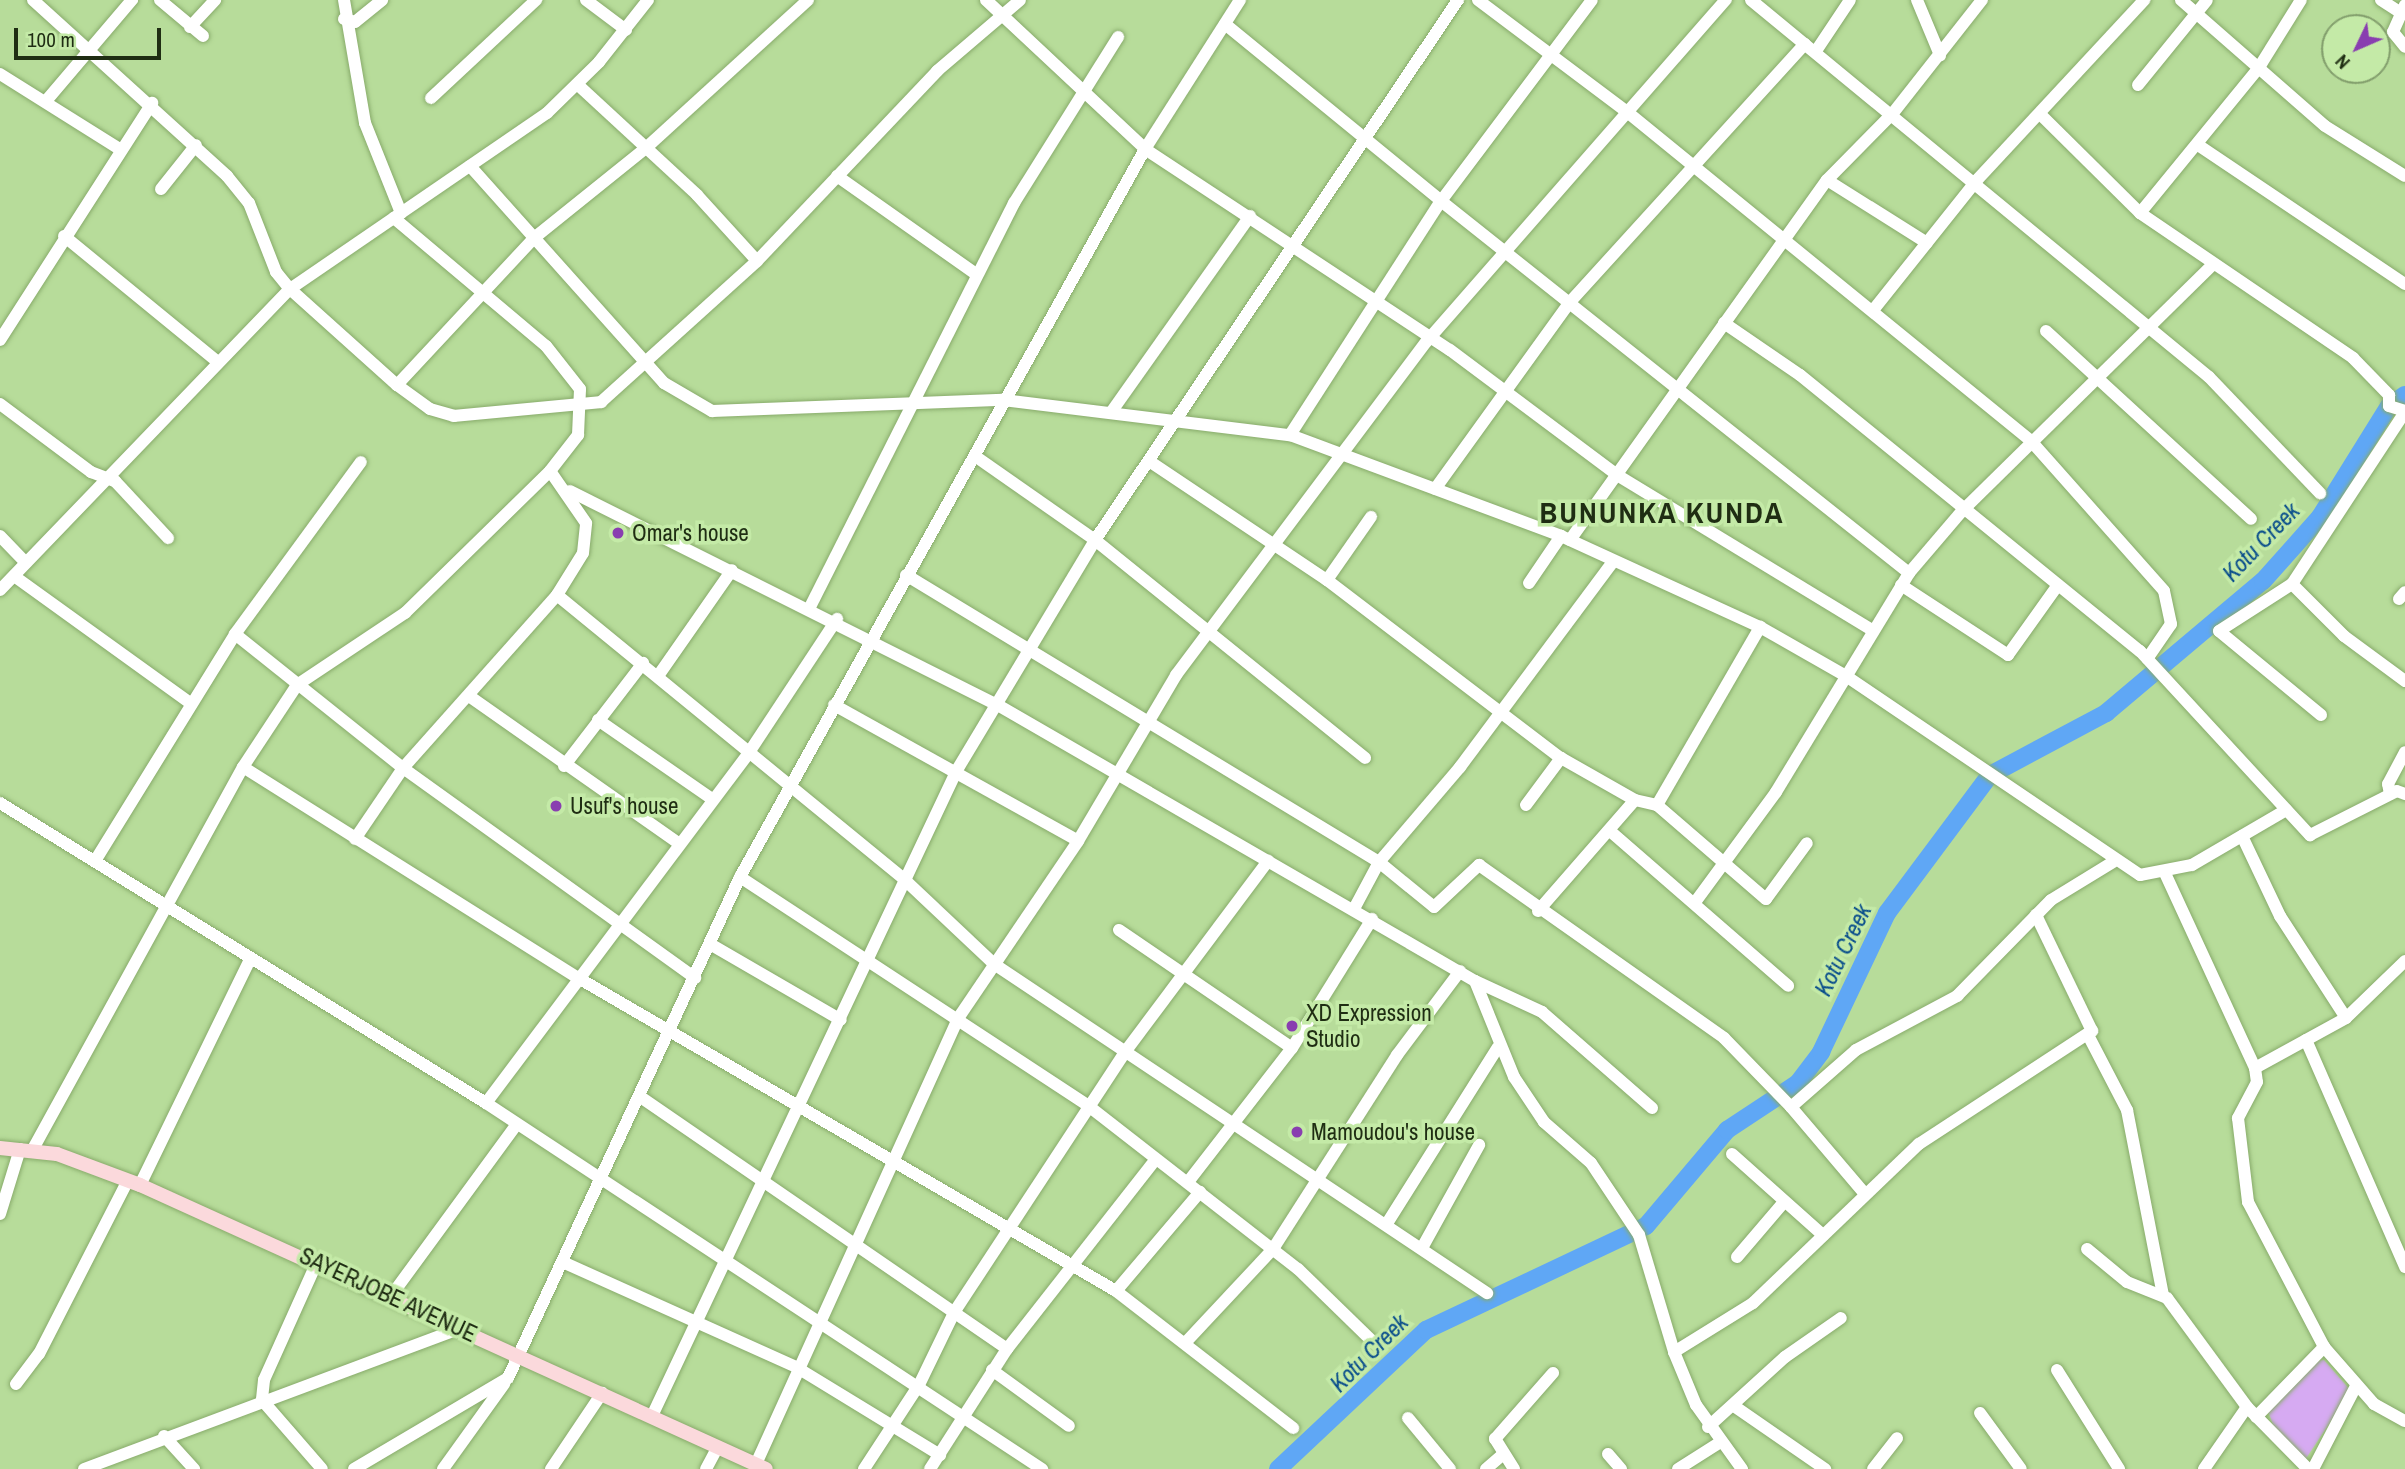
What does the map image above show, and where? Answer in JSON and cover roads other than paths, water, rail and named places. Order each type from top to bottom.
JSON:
[{"type":"main road","name":"SAYERJOBE AVENUE","points":[[0,1148],[26,1149],[134,1183],[317,1262],[652,1416],[716,1450],[761,1467]]},
{"type":"street","points":[[33,0],[152,103],[249,203],[276,272],[290,289],[397,384],[430,409],[454,416],[583,406],[601,402],[757,261],[937,71],[1020,0]]},
{"type":"street","points":[[46,100],[132,0]]},
{"type":"street","points":[[160,0],[203,36]]},
{"type":"street","points":[[190,27],[215,0]]},
{"type":"street","points":[[0,1214],[26,1149],[170,904],[243,766],[297,685],[405,612],[550,471],[578,435],[583,406],[580,389],[546,345],[482,296],[398,215],[365,123],[344,19],[344,0]]},
{"type":"street","points":[[344,19],[355,22],[382,0]]},
{"type":"street","points":[[432,98],[536,0]]},
{"type":"street","points":[[586,0],[626,30]]},
{"type":"street","points":[[0,590],[290,289],[470,166],[578,85],[648,0]]},
{"type":"street","points":[[397,384],[534,238],[647,148],[808,0]]},
{"type":"street","points":[[986,0],[1080,92],[1145,149],[1290,242],[1427,341],[1502,390],[1617,475],[1870,629]]},
{"type":"street","points":[[443,1469],[508,1378],[567,1264],[740,877],[870,638],[975,456],[1003,400],[1145,149],[1240,0]]},
{"type":"street","points":[[652,1416],[700,1320],[726,1258],[801,1105],[957,770],[1095,540],[1152,463],[1290,242],[1458,0]]},
{"type":"street","points":[[1478,0],[1626,111],[1694,168],[1874,309],[2031,441],[2164,591],[2171,624],[2147,659]]},
{"type":"street","points":[[1290,435],[1372,300],[1441,201],[1591,0]]},
{"type":"street","points":[[761,1467],[796,1367],[957,1020],[1078,841],[1118,778],[1146,723],[1208,632],[1275,542],[1348,452],[1427,341],[1502,250],[1726,0]]},
{"type":"street","points":[[1751,0],[1977,180],[2209,377],[2320,493]]},
{"type":"street","points":[[1434,489],[1502,390],[1570,302],[1810,48],[1850,0]]},
{"type":"street","points":[[1917,0],[1940,55]]},
{"type":"street","points":[[1529,583],[1617,475],[1827,180],[1893,113],[1983,0]]},
{"type":"street","points":[[1874,309],[1977,180],[2042,116],[2144,0]]},
{"type":"street","points":[[2181,0],[2325,126],[2405,176]]},
{"type":"street","points":[[2138,85],[2207,0]]},
{"type":"street","points":[[2140,213],[2258,69],[2301,0]]},
{"type":"street","points":[[2381,0],[2403,9],[2393,32],[2405,47]]},
{"type":"street","points":[[1225,24],[1363,140],[1679,385],[1909,573]]},
{"type":"street","points":[[810,607],[919,401],[976,274],[1080,92],[1118,37]]},
{"type":"street","points":[[0,74],[46,100],[118,148]]},
{"type":"street","points":[[578,85],[647,148],[757,261]]},
{"type":"street","points":[[0,340],[118,148],[152,103]]},
{"type":"street","points":[[2042,116],[2140,213],[2212,265],[2353,358],[2389,395],[2389,406],[2405,411],[2292,583],[2219,631],[2321,715]]},
{"type":"street","points":[[161,189],[195,145]]},
{"type":"street","points":[[2198,145],[2405,284]]},
{"type":"street","points":[[470,166],[664,383],[712,411],[919,401],[1003,400],[1112,411],[1290,435],[1348,452],[1434,489],[1566,538],[1613,562],[1760,627],[1846,676],[2113,862],[2140,875],[2192,865],[2286,810]]},
{"type":"street","points":[[837,176],[976,274]]},
{"type":"street","points":[[1827,180],[1927,243]]},
{"type":"street","points":[[1112,411],[1250,216]]},
{"type":"street","points":[[64,236],[218,362]]},
{"type":"street","points":[[1696,901],[1726,866],[1846,676],[1870,629],[1909,573],[1962,511],[2031,441],[2151,330],[2212,265]]},
{"type":"street","points":[[1724,323],[1800,375],[1962,511],[2058,585],[2147,659],[2310,835],[2390,794],[2405,794]]},
{"type":"street","points":[[2046,331],[2251,519]]},
{"type":"street","points":[[0,404],[91,472],[107,477],[168,538]]},
{"type":"street","points":[[975,456],[1095,540],[1365,758]]},
{"type":"street","points":[[95,861],[235,634],[361,462]]},
{"type":"street","points":[[1152,463],[1275,542],[1561,758],[1635,800],[1657,804],[1766,899],[1807,843]]},
{"type":"street","points":[[550,471],[570,491],[837,619],[996,704],[1118,778],[1355,907],[1475,981],[1542,1012],[1652,1108]]},
{"type":"street","points":[[355,839],[403,768],[557,595],[588,538],[570,491]]},
{"type":"street","points":[[1327,580],[1371,517]]},
{"type":"street","points":[[0,536],[26,563]]},
{"type":"street","points":[[1355,907],[1379,862],[1500,712],[1613,562]]},
{"type":"street","points":[[658,676],[732,570]]},
{"type":"street","points":[[906,575],[1032,646],[1146,723],[1379,862],[1434,907],[1479,865],[1538,911],[1724,1038],[1787,1103],[1865,1194]]},
{"type":"street","points":[[13,576],[190,703]]},
{"type":"street","points":[[2292,583],[2344,636],[2405,681]]},
{"type":"street","points":[[1901,585],[2008,656],[2058,585]]},
{"type":"street","points":[[557,595],[906,881],[994,964],[1320,1179],[1487,1293]]},
{"type":"street","points":[[486,1103],[580,979],[677,843],[748,754],[837,619]]},
{"type":"street","points":[[1657,804],[1760,627]]},
{"type":"street","points":[[235,634],[403,768],[622,921],[695,978]]},
{"type":"street","points":[[565,766],[643,663]]},
{"type":"street","points":[[469,695],[565,766],[677,843]]},
{"type":"street","points":[[834,705],[957,770],[1078,841]]},
{"type":"street","points":[[598,720],[712,799]]},
{"type":"street","points":[[2390,794],[2388,784],[2405,752]]},
{"type":"street","points":[[1526,806],[1561,758]]},
{"type":"street","points":[[243,766],[580,979],[801,1105],[1010,1233],[1116,1291],[1186,1342],[1293,1428]]},
{"type":"street","points":[[1538,911],[1635,800]]},
{"type":"street","points":[[0,803],[170,904],[250,959],[486,1103],[919,1385],[1042,1469]]},
{"type":"street","points":[[1610,831],[1696,901],[1788,986]]},
{"type":"street","points":[[2242,836],[2280,916],[2346,1018]]},
{"type":"street","points":[[864,1469],[919,1385],[955,1311],[1010,1233],[1125,1052],[1268,861]]},
{"type":"street","points":[[1787,1103],[1856,1050],[1957,996],[2036,915],[2113,862]]},
{"type":"street","points":[[2164,871],[2255,1068],[2257,1082],[2238,1118],[2248,1202],[2324,1348],[2356,1386],[2405,1421]]},
{"type":"street","points":[[740,877],[867,964],[1091,1108],[1273,1249],[1373,1342]]},
{"type":"street","points":[[1675,1352],[1733,1321],[1865,1194],[1938,1129],[2088,1035],[2093,1023],[2036,915]]},
{"type":"street","points":[[1188,1182],[1235,1125],[1292,1048],[1373,919]]},
{"type":"street","points":[[1119,930],[1182,977],[1292,1048]]},
{"type":"street","points":[[710,944],[841,1020]]},
{"type":"street","points":[[16,1384],[39,1354],[134,1183],[250,959]]},
{"type":"street","points":[[2255,1068],[2346,1018],[2405,961]]},
{"type":"street","points":[[1186,1342],[1273,1249],[1397,1055],[1460,971]]},
{"type":"street","points":[[1475,981],[1498,1047],[1535,1110],[1580,1149],[1637,1231],[1675,1352],[1709,1427],[1742,1469]]},
{"type":"street","points":[[2088,1035],[2127,1110],[2163,1296],[2256,1417],[2311,1469],[2356,1386]]},
{"type":"street","points":[[2306,1040],[2405,1267]]},
{"type":"street","points":[[1386,1225],[1498,1047]]},
{"type":"street","points":[[642,1098],[1007,1349]]},
{"type":"street","points":[[391,1296],[516,1125]]},
{"type":"street","points":[[1422,1248],[1479,1145]]},
{"type":"street","points":[[1732,1154],[1823,1235]]},
{"type":"street","points":[[930,1469],[1007,1349],[1155,1160]]},
{"type":"street","points":[[1116,1291],[1200,1192]]},
{"type":"street","points":[[1737,1257],[1784,1202]]},
{"type":"street","points":[[2087,1249],[2127,1282],[2163,1296]]},
{"type":"street","points":[[317,1262],[264,1380],[262,1400],[322,1469]]},
{"type":"street","points":[[567,1264],[700,1320],[796,1367],[940,1455]]},
{"type":"street","points":[[1709,1427],[1785,1357],[1841,1318]]},
{"type":"street","points":[[84,1469],[164,1436],[461,1328]]},
{"type":"street","points":[[2256,1417],[2324,1348]]},
{"type":"street","points":[[992,1370],[1069,1426]]},
{"type":"street","points":[[2057,1370],[2119,1469]]},
{"type":"street","points":[[1514,1469],[1502,1455],[1494,1439],[1553,1373]]},
{"type":"street","points":[[354,1469],[508,1378]]},
{"type":"street","points":[[551,1469],[602,1393]]},
{"type":"street","points":[[1734,1406],[1825,1469]]},
{"type":"street","points":[[2204,1469],[2247,1406]]},
{"type":"street","points":[[1980,1413],[2021,1469]]},
{"type":"street","points":[[1408,1418],[1450,1469]]},
{"type":"street","points":[[164,1436],[194,1469]]},
{"type":"street","points":[[1873,1469],[1897,1438]]},
{"type":"street","points":[[1678,1469],[1719,1443]]},
{"type":"street","points":[[706,1469],[716,1450]]},
{"type":"street","points":[[1608,1454],[1621,1469]]},
{"type":"street","points":[[1486,1469],[1502,1455]]},
{"type":"waterway","name":"Kotu Creek","points":[[1278,1469],[1426,1330],[1646,1226],[1727,1130],[1798,1083],[1821,1052],[1887,913],[1990,775],[2106,713],[2263,581],[2320,517],[2389,406],[2405,395]]},
{"type":"place","name":"Omar's house","points":[[618,533]]},
{"type":"place","name":"Usuf's house","points":[[556,806]]},
{"type":"place","name":"XD Expression Studio","points":[[1292,1026]]},
{"type":"place","name":"Mamoudou's house","points":[[1297,1132]]},
{"type":"district","name":"BUNUNKA KUNDA","points":[[1662,512]]}]
